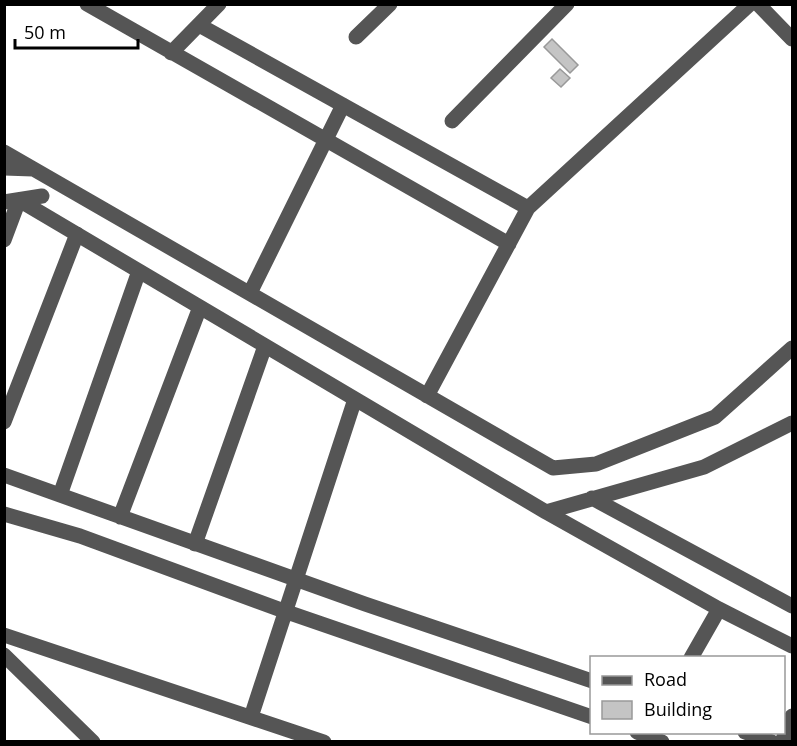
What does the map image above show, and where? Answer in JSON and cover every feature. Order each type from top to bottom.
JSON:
[{"type":"street","points":[[87,4],[508,244]]},
{"type":"street","points":[[171,53],[219,4]]},
{"type":"street","points":[[356,37],[390,4]]},
{"type":"street","points":[[452,120],[567,4]]},
{"type":"street","points":[[427,396],[528,208],[750,4]]},
{"type":"street","points":[[758,4],[792,39]]},
{"type":"street","points":[[199,25],[528,208]]},
{"type":"street","points":[[250,293],[343,105]]},
{"type":"street","points":[[4,152],[552,468],[596,464],[715,417],[792,348]]},
{"type":"street","points":[[4,168],[36,170]]},
{"type":"street","points":[[12,201],[42,196]]},
{"type":"street","points":[[12,201],[77,234],[546,512],[719,609],[792,646]]},
{"type":"street","points":[[4,240],[12,201]]},
{"type":"street","points":[[4,422],[77,234]]},
{"type":"street","points":[[60,495],[139,271]]},
{"type":"street","points":[[120,517],[200,307]]},
{"type":"street","points":[[195,544],[265,346]]},
{"type":"street","points":[[251,717],[294,579],[355,399]]},
{"type":"street","points":[[546,512],[704,467],[792,423]]},
{"type":"street","points":[[4,475],[294,579],[590,681]]},
{"type":"street","points":[[592,498],[791,602]]},
{"type":"street","points":[[4,513],[80,536],[284,611],[590,717]]},
{"type":"street","points":[[692,656],[719,609]]},
{"type":"street","points":[[4,635],[324,741]]},
{"type":"street","points":[[4,655],[93,741]]},
{"type":"street","points":[[785,734],[792,716]]},
{"type":"street","points":[[751,734],[772,741]]},
{"type":"street","points":[[644,736],[662,741]]},
{"type":"building","points":[[552,39],[578,65],[570,73],[544,47]]},
{"type":"building","points":[[560,69],[570,78],[561,87],[551,78]]}]
